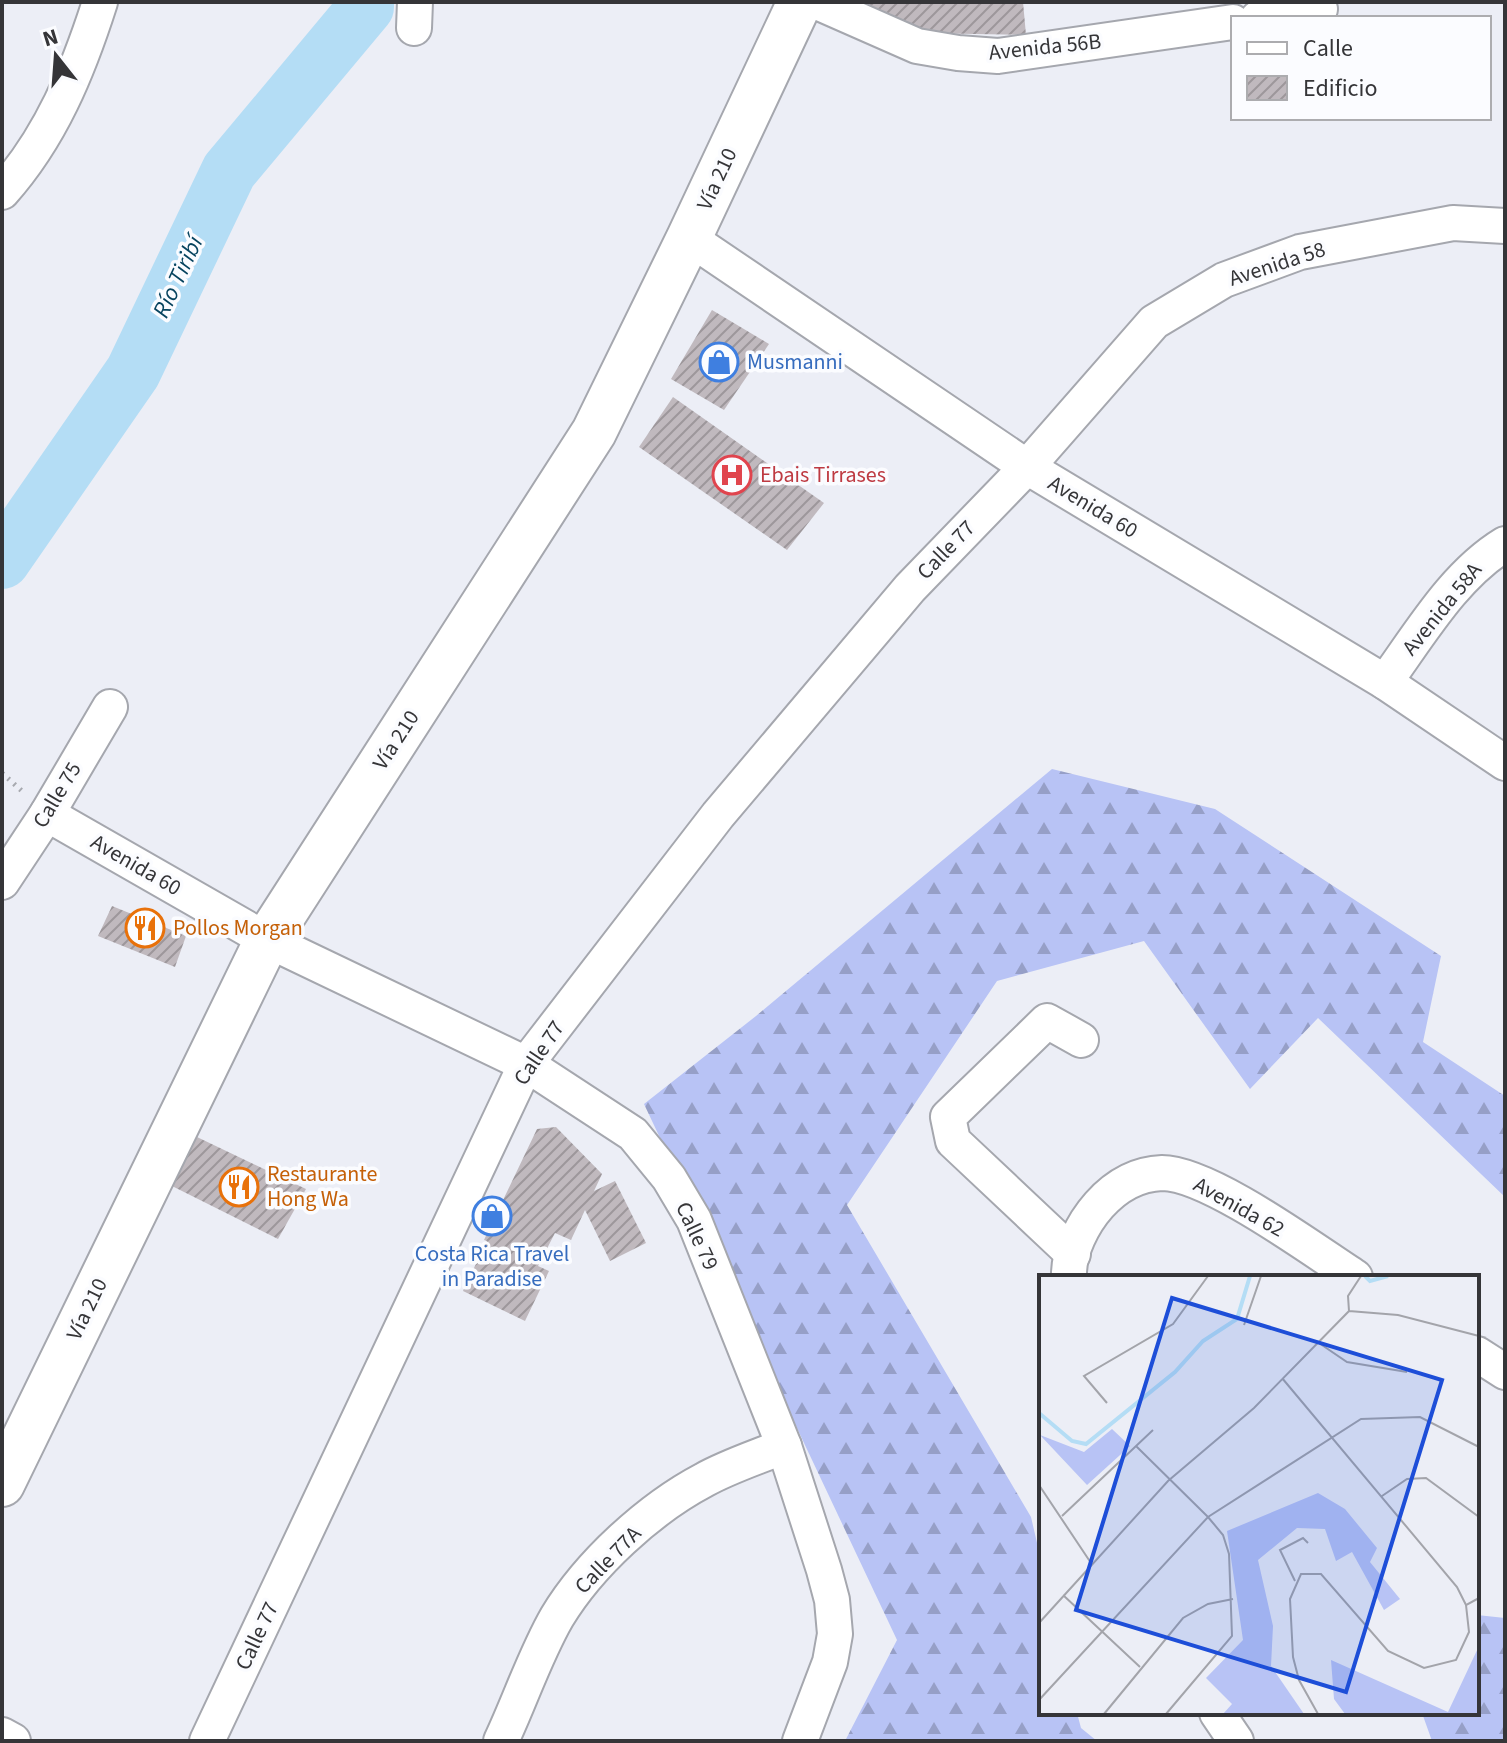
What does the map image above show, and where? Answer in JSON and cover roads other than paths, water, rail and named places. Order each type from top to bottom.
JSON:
[{"type":"main road","name":"Vía 210","points":[[2,1482],[267,940],[594,432],[800,2]]},
{"type":"street","points":[[2,192],[58,112],[82,57],[100,2]]},
{"type":"street","name":"Avenida 56B","points":[[817,2],[917,46],[998,56],[1231,22]]},
{"type":"street","points":[[1272,16],[1320,9]]},
{"type":"street","name":"Avenida 58","points":[[1027,467],[1154,322],[1224,280],[1300,252],[1392,234],[1453,223],[1505,226]]},
{"type":"street","name":"Avenida 60","points":[[689,238],[1027,467],[1385,682],[1505,763]]},
{"type":"street","name":"Calle 77","points":[[207,1741],[526,1064],[718,815],[910,588],[1027,467]]},
{"type":"street","name":"Avenida 58A","points":[[1385,682],[1467,575],[1482,558],[1505,544]]},
{"type":"street","name":"Calle 75","points":[[2,882],[47,814],[110,707]]},
{"type":"street","name":"Avenida 60","points":[[47,814],[267,940]]},
{"type":"street","name":"Calle 79","points":[[267,940],[526,1064],[633,1134],[669,1178],[694,1220],[784,1446],[832,1600],[835,1634],[830,1662],[800,1741]]},
{"type":"street","points":[[1071,1265],[953,1141],[948,1117],[1047,1021],[1081,1040]]},
{"type":"street","name":"Avenida 62","points":[[1071,1265],[1079,1236],[1093,1212],[1114,1188],[1139,1177],[1164,1173],[1194,1180],[1233,1199],[1352,1275]]},
{"type":"street","points":[[1479,1355],[1505,1372]]},
{"type":"street","name":"Calle 77A","points":[[501,1741],[556,1620],[582,1579],[621,1541],[663,1507],[704,1480],[784,1446]]},
{"type":"street","points":[[1218,1715],[1236,1741]]},
{"type":"street","points":[[2,1735],[13,1741]]},
{"type":"waterway","name":"Río Tiribí","points":[[2,561],[133,372],[229,171],[366,7],[366,2]]},
{"type":"place","name":"Musmanni","points":[[719,362]]},
{"type":"place","name":"Ebais Tirrases","points":[[732,475]]},
{"type":"place","name":"Pollos Morgan","points":[[145,928]]},
{"type":"place","name":"Restaurante Hong Wa","points":[[239,1187]]},
{"type":"place","name":"Costa Rica Travel in Paradise","points":[[492,1216]]}]
